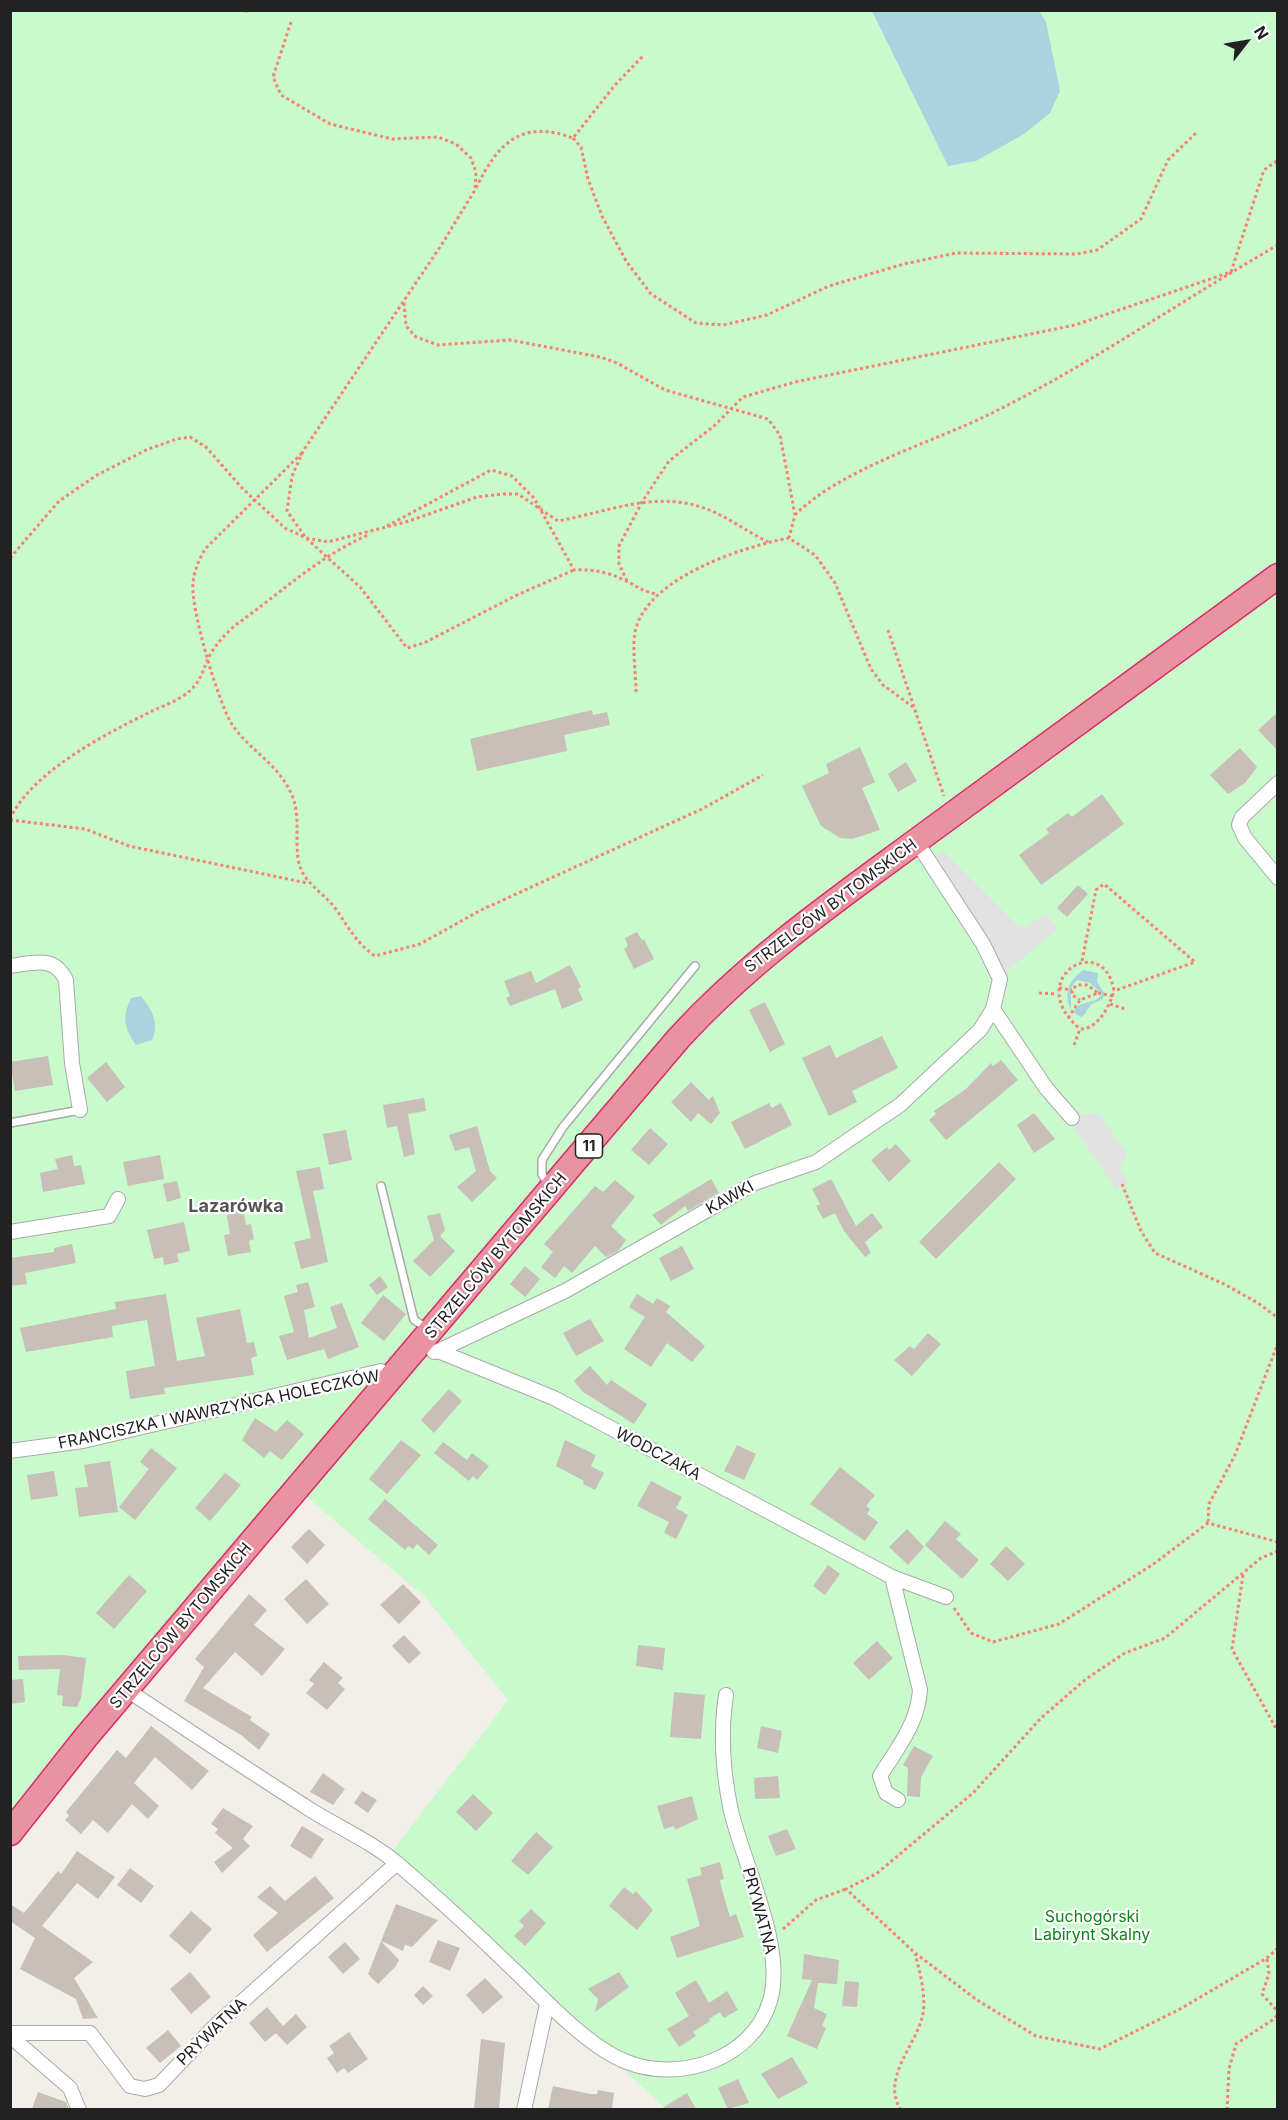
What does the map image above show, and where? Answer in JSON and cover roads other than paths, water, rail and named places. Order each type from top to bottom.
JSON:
[{"type":"highway","name":"STRZELCÓW BYTOMSKICH","points":[[10,1833],[391,1376],[429,1343],[551,1190],[672,1047],[724,990],[766,953],[952,814],[1278,576]]},
{"type":"street","points":[[1278,783],[1242,817],[1239,825],[1245,838],[1278,878]]},
{"type":"street","name":"KAWKI","points":[[429,1343],[565,1292],[755,1183],[816,1162],[900,1105],[980,1030],[993,1009],[1000,979],[983,944],[916,841]]},
{"type":"street","points":[[10,966],[45,961],[62,971],[66,980],[72,1063],[80,1110]]},
{"type":"street","points":[[993,1009],[1046,1088],[1072,1118]]},
{"type":"street","points":[[10,1232],[109,1216],[118,1199]]},
{"type":"street","name":"WODCZAKA","points":[[429,1343],[554,1398],[892,1577],[946,1597]]},
{"type":"street","name":"FRANCISZKA I WAWRZYŃCA HOLECZKÓW","points":[[10,1451],[83,1441],[381,1371],[391,1376]]},
{"type":"street","points":[[892,1577],[920,1690],[919,1706],[913,1722],[880,1776],[886,1793],[898,1800]]},
{"type":"street","name":"PRYWATNA","points":[[127,1690],[397,1863],[548,2004],[606,2051],[627,2063],[652,2068],[699,2066],[718,2060],[737,2048],[756,2026],[769,2004],[774,1981],[768,1936],[731,1810],[720,1731],[726,1695]]},
{"type":"street","name":"PRYWATNA","points":[[10,2034],[90,2033],[130,2086],[145,2090],[159,2085],[216,2025],[397,1863]]},
{"type":"street","points":[[524,2109],[548,2004]]},
{"type":"street","points":[[10,2034],[70,2088],[79,2109]]},
{"type":"lane","points":[[551,1190],[542,1174],[542,1160],[563,1127],[695,966]]},
{"type":"lane","points":[[10,1123],[80,1110]]},
{"type":"lane","points":[[381,1186],[414,1320],[429,1343]]},
{"type":"water","points":[[872,11],[1039,11],[1046,22],[1060,91],[1050,113],[1024,134],[976,161],[948,166]]},
{"type":"water","points":[[1083,970],[1098,973],[1097,982],[1105,994],[1081,1017],[1073,1012],[1079,1005],[1096,1000],[1102,994],[1090,983],[1077,980],[1071,988],[1071,1010],[1068,998],[1069,988],[1074,978]]},
{"type":"water","points":[[141,996],[151,1012],[155,1028],[152,1040],[136,1045],[127,1028],[125,1017],[131,998]]},
{"type":"district","name":"Lazarówka","points":[[236,1207]]},
{"type":"park label","name":"Suchogórski Labirynt Skalny","points":[[1092,1926]]}]
